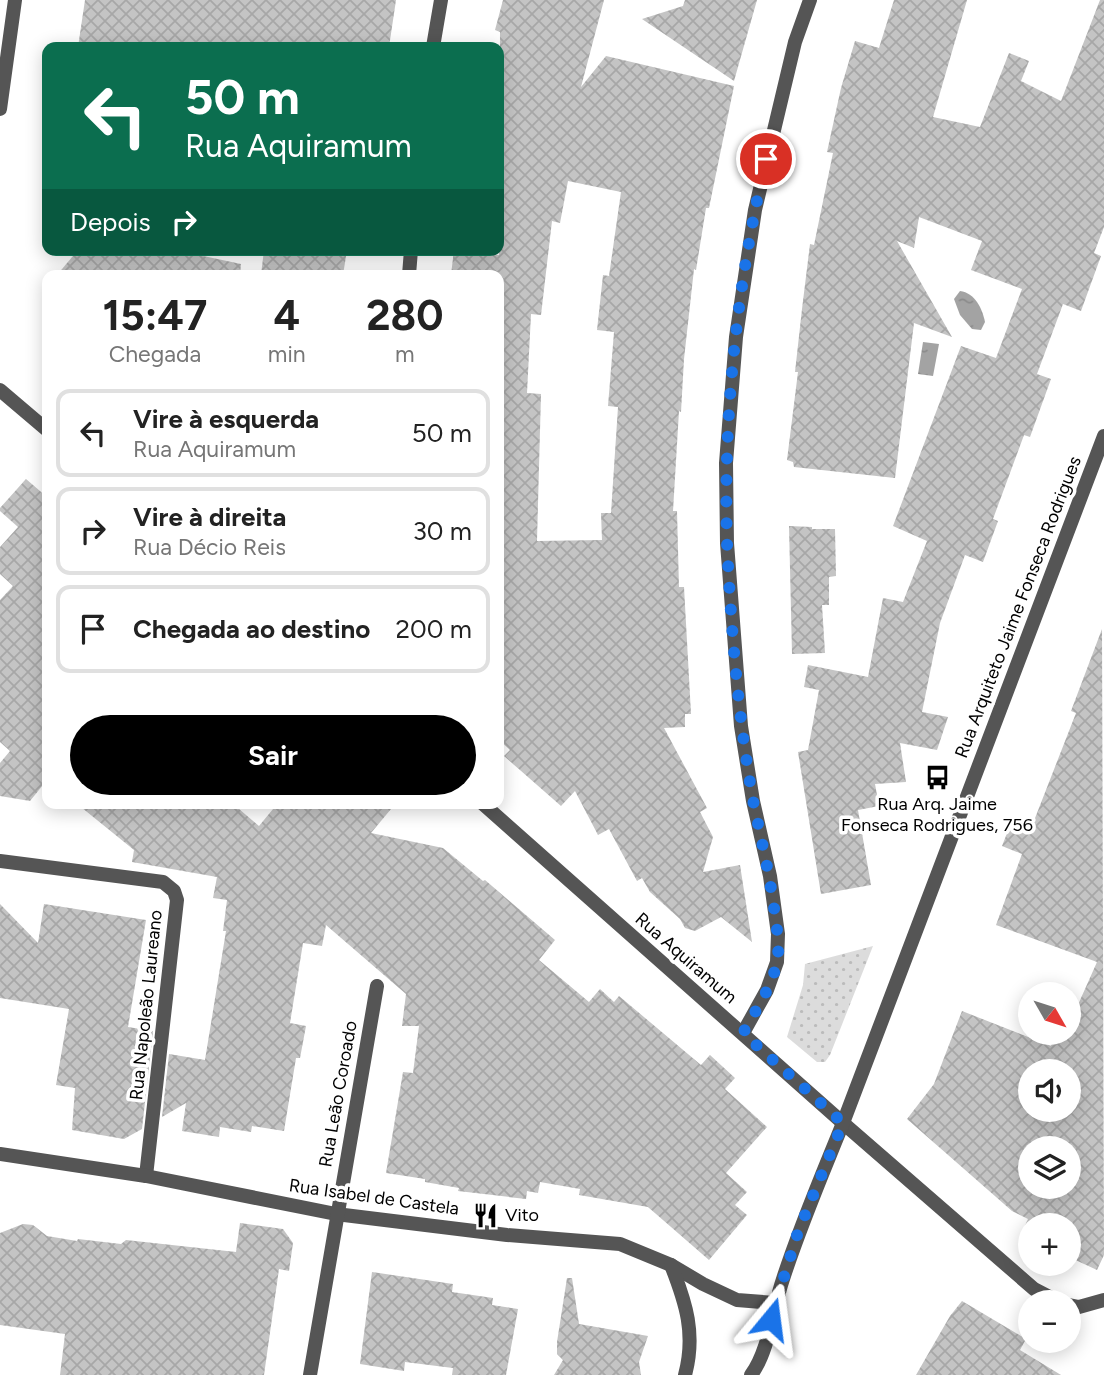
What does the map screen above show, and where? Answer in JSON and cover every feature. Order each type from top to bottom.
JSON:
[{"type":"street","points":[[0,110],[15,0]]},
{"type":"street","points":[[433,42],[441,0]]},
{"type":"street","points":[[743,1033],[767,990],[777,962],[778,934],[770,876],[753,800],[741,726],[727,543],[726,463],[736,337],[755,209],[795,42],[810,0]]},
{"type":"street","points":[[0,390],[42,426]]},
{"type":"street","name":"Rua Arquiteto Jaime Fonseca Rodrigues","points":[[751,1375],[768,1335],[775,1303],[798,1232],[843,1123],[1104,436]]},
{"type":"street","name":"Rua Aquiramum","points":[[489,809],[1036,1290]]},
{"type":"street","name":"Rua Napoleão Laureano","points":[[0,861],[163,882],[174,891],[177,900],[146,1176]]},
{"type":"street","name":"Rua Leão Coroado","points":[[310,1375],[377,986]]},
{"type":"street","name":"Rua Isabel de Castela","points":[[0,1154],[146,1176],[336,1214],[620,1244],[671,1265],[737,1300],[775,1303]]},
{"type":"street","points":[[671,1265],[687,1304],[690,1329],[685,1375]]},
{"type":"street","points":[[1081,1306],[1104,1300]]},
{"type":"shaded area","points":[[873,946],[830,1055],[825,1062],[817,1062],[787,1037],[803,985],[805,964]]},
{"type":"water","points":[[960,291],[974,298],[980,307],[985,322],[981,330],[972,329],[960,315],[954,299]]},
{"type":"water","points":[[923,342],[939,344],[933,376],[918,374]]},
{"type":"building","points":[[85,0],[396,0],[390,42],[79,42]]},
{"type":"building","points":[[503,0],[604,0],[581,87],[606,56],[734,86],[709,208],[706,208],[696,270],[694,269],[681,412],[679,411],[673,511],[677,511],[679,587],[684,587],[691,714],[685,714],[685,727],[664,728],[707,808],[700,812],[713,837],[703,872],[740,865],[752,942],[721,917],[695,931],[685,928],[680,919],[650,892],[642,878],[637,881],[609,829],[598,835],[575,791],[561,806],[504,756],[510,750],[504,745],[504,270],[452,270],[453,256],[504,256],[504,42],[500,42],[500,32],[495,30]],"holes":[[[568,181],[621,192],[609,276],[603,275],[597,330],[614,332],[608,406],[618,407],[611,513],[601,513],[602,540],[537,541],[541,394],[527,393],[531,314],[541,315],[552,221],[560,223]]]},
{"type":"building","points":[[685,0],[757,0],[734,81],[642,19],[683,6]]},
{"type":"building","points":[[894,0],[967,0],[933,117],[980,127],[1009,53],[1029,61],[1021,81],[1061,101],[1100,0],[1104,0],[1104,227],[1094,253],[1101,256],[1081,311],[1063,304],[1037,374],[1051,379],[1030,437],[1024,435],[993,519],[998,521],[983,562],[965,555],[940,623],[922,712],[948,717],[937,750],[900,743],[906,782],[875,784],[879,806],[858,810],[871,885],[821,894],[798,752],[808,750],[819,690],[804,687],[808,665],[868,677],[883,598],[903,602],[927,541],[893,526],[961,346],[996,358],[1022,289],[971,270],[982,241],[919,217],[914,248],[897,241],[952,337],[914,323],[895,478],[794,467],[793,462],[787,460],[810,244],[814,245],[833,153],[827,152],[841,88],[855,41],[879,48]]},
{"type":"building","points":[[73,256],[203,256],[241,264],[240,270],[61,270]]},
{"type":"building","points":[[263,256],[346,256],[344,270],[262,270]]},
{"type":"building","points":[[26,479],[42,493],[42,786],[30,801],[0,796],[0,763],[10,751],[0,742],[0,600],[13,586],[0,574],[0,547],[18,527],[0,508]]},
{"type":"building","points":[[789,526],[835,529],[836,576],[829,577],[829,605],[822,605],[825,653],[792,654]]},
{"type":"building","points":[[1102,629],[1104,1255],[1097,1270],[1081,1263],[1081,1213],[1018,1214],[1012,1211],[907,1119],[934,1084],[962,1011],[1018,1033],[1018,1045],[1082,1045],[1082,996],[1097,962],[996,925],[1022,854],[1002,846],[1011,823],[1030,831],[1076,713],[1071,711]]},
{"type":"building","points":[[83,809],[239,809],[259,826],[273,809],[391,809],[371,833],[443,848],[555,940],[539,960],[589,1002],[600,989],[614,1002],[619,996],[701,1065],[710,1055],[735,1078],[725,1089],[767,1127],[726,1173],[747,1192],[735,1205],[747,1215],[709,1260],[648,1207],[579,1195],[580,1189],[540,1182],[538,1193],[527,1191],[526,1199],[458,1191],[459,1188],[425,1182],[425,1179],[386,1173],[403,1072],[413,1073],[419,1026],[402,1026],[406,994],[326,925],[322,946],[303,943],[290,1023],[306,1026],[300,1058],[296,1058],[284,1131],[252,1126],[251,1132],[220,1127],[219,1137],[182,1131],[186,1103],[162,1117],[169,1054],[205,1060],[226,931],[223,931],[227,900],[213,898],[217,877],[132,862],[134,850]]},
{"type":"building","points":[[0,904],[38,943],[44,904],[146,920],[128,1027],[153,1031],[142,1129],[124,1139],[72,1130],[75,1088],[56,1085],[69,1009],[0,998]]},
{"type":"building","points":[[240,1223],[283,1229],[293,1243],[289,1271],[279,1269],[264,1375],[60,1375],[65,1334],[0,1325],[0,1233],[23,1224],[33,1225],[47,1236],[77,1241],[121,1244],[126,1240],[236,1252]]},
{"type":"building","points":[[372,1272],[453,1284],[452,1292],[493,1298],[492,1305],[518,1309],[506,1375],[452,1375],[453,1368],[405,1362],[404,1371],[360,1364]]},
{"type":"building","points":[[567,1278],[572,1278],[579,1324],[648,1336],[639,1362],[641,1375],[554,1375],[563,1360],[557,1354],[557,1342]]},
{"type":"building","points":[[962,1301],[1018,1334],[1018,1353],[1025,1353],[1061,1375],[916,1375],[950,1316]]},
{"type":"place","name":"Rua Arq. Jaime Fonseca Rodrigues, 756","points":[[937,777]]},
{"type":"place","name":"Vito","points":[[485,1215]]},
{"type":"route","points":[[766,159],[755,209],[736,337],[726,489],[727,543],[741,726],[753,800],[770,876],[778,934],[777,962],[767,990],[743,1033],[843,1123],[798,1232],[771,1319]]}]
